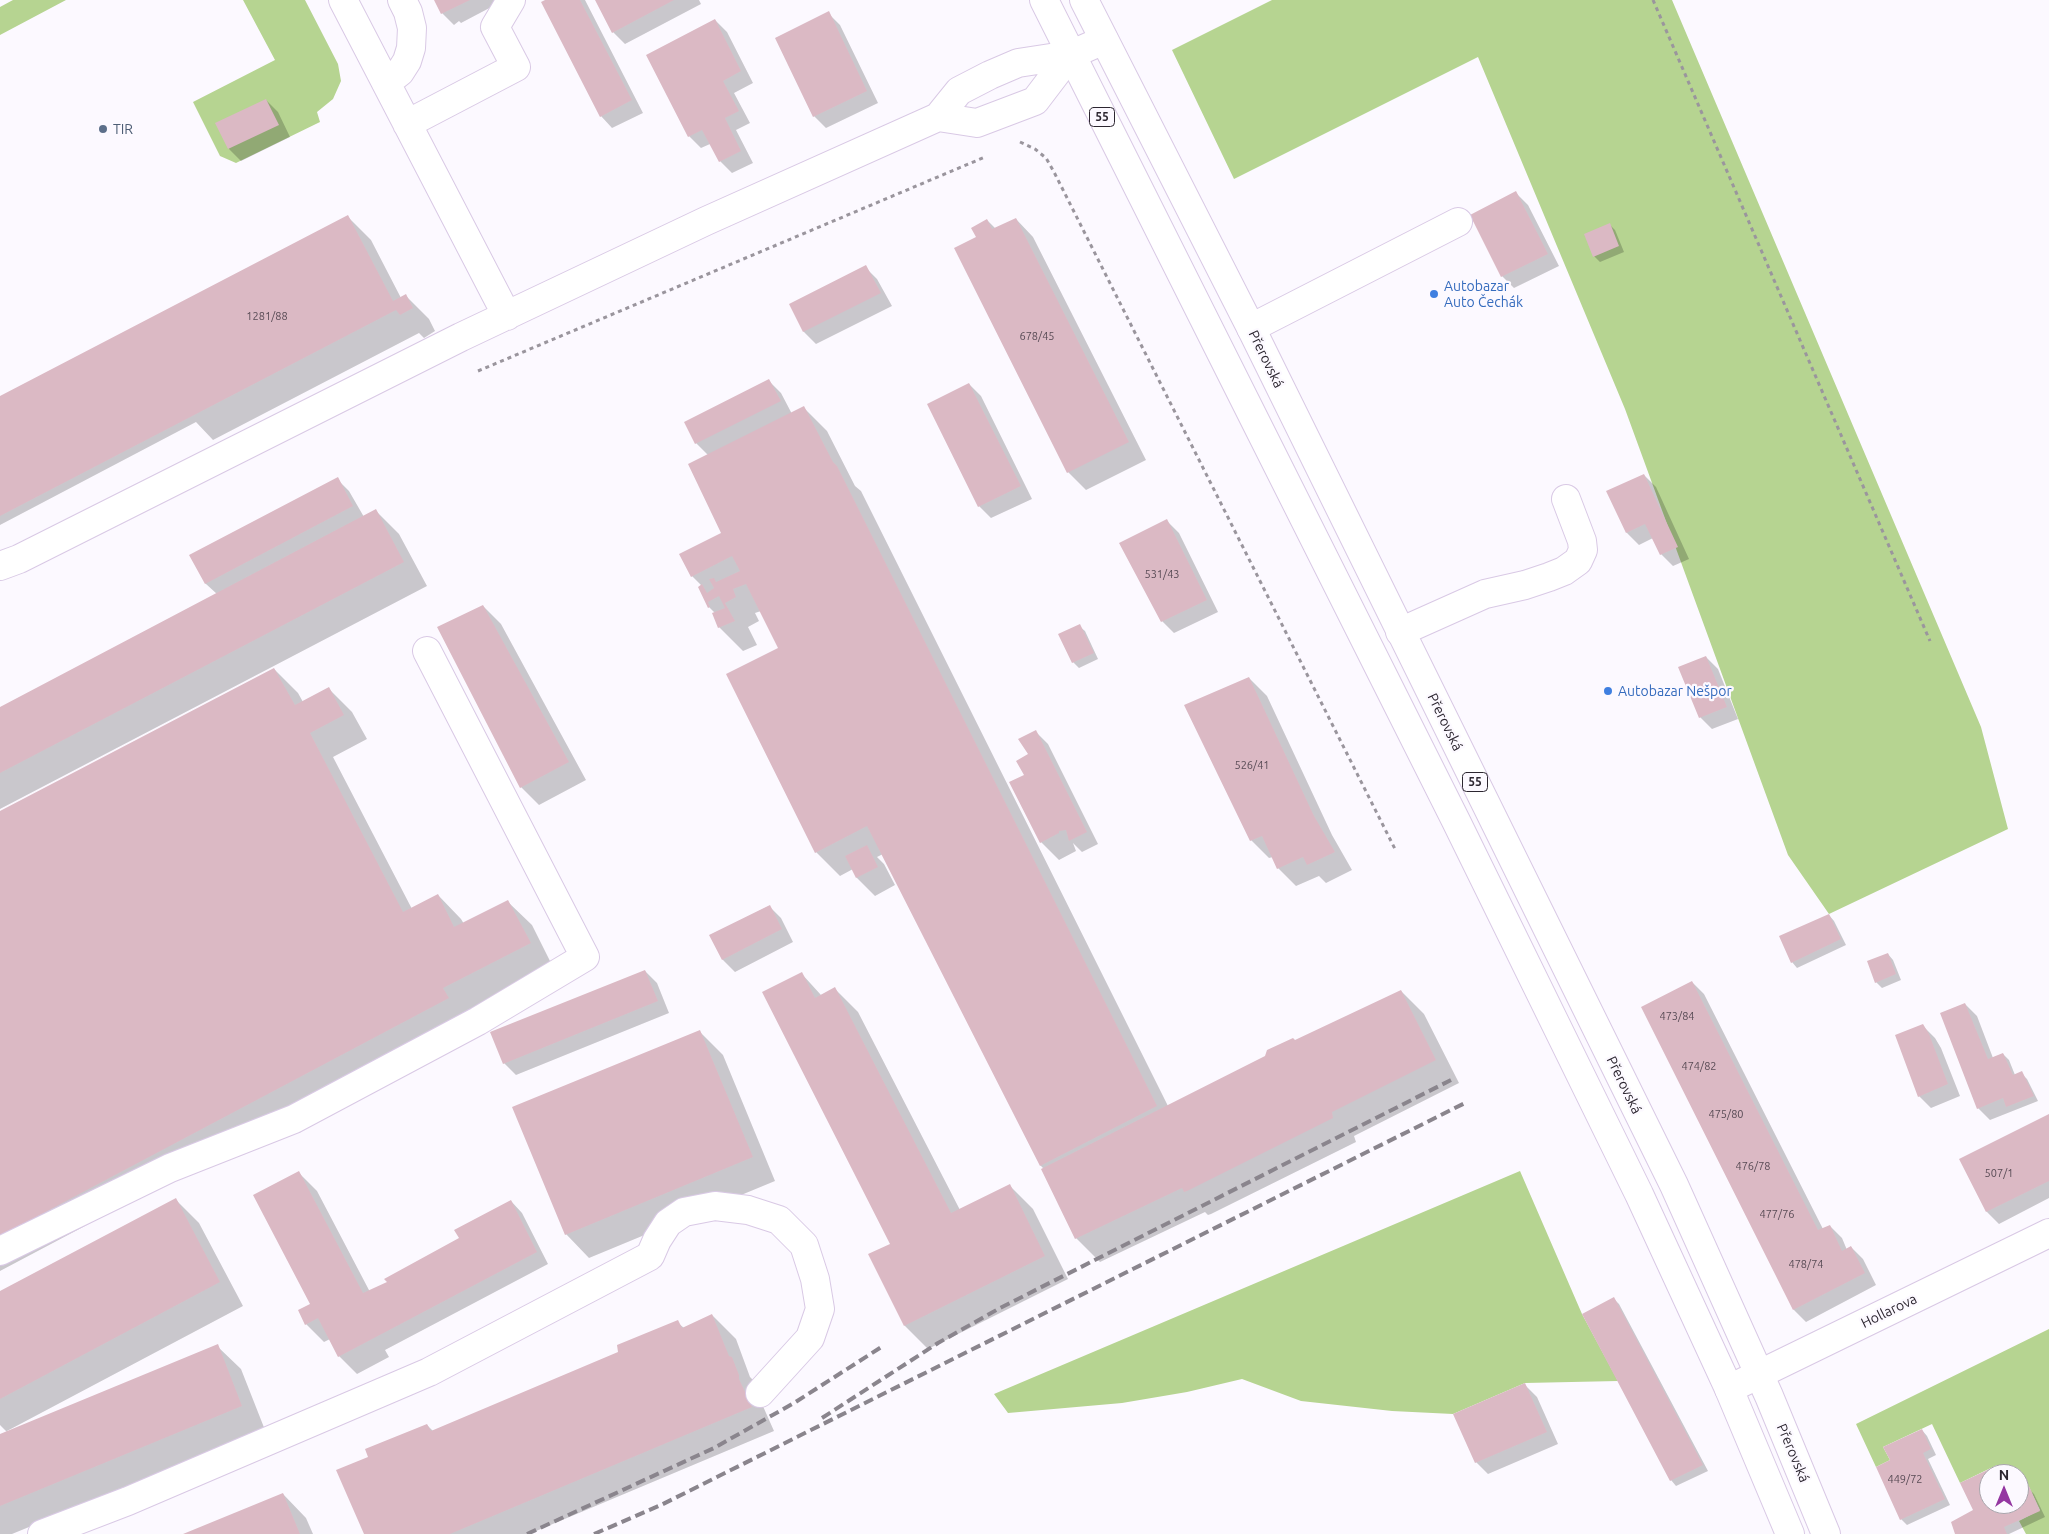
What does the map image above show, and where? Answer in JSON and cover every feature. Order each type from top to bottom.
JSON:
[{"type":"main road","points":[[343,0],[507,316]]},
{"type":"main road","points":[[386,83],[400,72],[408,61],[411,48],[412,28],[408,12],[402,0]]},
{"type":"main road","points":[[407,124],[516,67],[495,27],[511,0]]},
{"type":"main road","name":"55","points":[[1044,0],[1532,975],[1639,1194],[1729,1389],[1790,1534]]},
{"type":"main road","name":"Přerovská","points":[[1084,0],[1251,328],[1674,1185],[1759,1374],[1826,1534]]},
{"type":"main road","points":[[0,566],[20,559],[452,342],[706,221],[938,117],[959,91],[990,75],[1018,63],[1070,54],[1104,40]]},
{"type":"main road","points":[[938,117],[978,123],[1035,101],[1070,54]]},
{"type":"main road","points":[[1251,328],[1458,222]]},
{"type":"main road","points":[[1400,632],[1485,594],[1525,585],[1557,574],[1578,561],[1583,550],[1582,541],[1566,499]]},
{"type":"main road","points":[[0,1251],[170,1168],[294,1118],[478,1020],[585,957],[427,651]]},
{"type":"main road","points":[[42,1534],[128,1501],[429,1372],[650,1256],[657,1240],[668,1223],[684,1212],[715,1206],[748,1210],[779,1220],[804,1244],[815,1279],[820,1309],[810,1338],[760,1393]]},
{"type":"main road","name":"Hollarova","points":[[1729,1389],[2049,1233]]},
{"type":"path","points":[[1653,0],[1930,642]]},
{"type":"path","points":[[1011,146],[1020,142],[1035,149],[1046,158],[1054,172],[1396,851]]},
{"type":"path","points":[[478,371],[994,153]]},
{"type":"green space","points":[[13,0],[66,0],[0,35],[0,7]]},
{"type":"green space","points":[[243,0],[305,0],[338,64],[341,81],[333,99],[317,112],[320,122],[236,163],[220,156],[193,102],[275,60]]},
{"type":"green space","points":[[1272,0],[1672,0],[1981,727],[2008,829],[1829,914],[1788,855],[1625,409],[1478,57],[1234,179],[1172,50]]},
{"type":"green space","points":[[1520,1171],[1582,1314],[1618,1381],[1525,1383],[1453,1414],[1392,1411],[1301,1401],[1242,1379],[1187,1392],[1122,1403],[1008,1413],[994,1394]]},
{"type":"green space","points":[[2049,1329],[2049,1534],[2026,1534],[2019,1521],[2040,1510],[2029,1487],[2029,1464],[1979,1464],[1979,1474],[1960,1483],[1932,1424],[1883,1447],[1890,1460],[1876,1467],[1856,1424]]},
{"type":"building","points":[[434,0],[470,0],[441,14]]},
{"type":"building","points":[[545,0],[580,0],[632,100],[600,117],[541,2]]},
{"type":"building","points":[[595,0],[674,0],[612,33]]},
{"type":"building","points":[[829,11],[867,91],[813,117],[775,38]]},
{"type":"building","points":[[715,19],[741,71],[723,81],[739,111],[725,118],[741,151],[719,162],[702,130],[688,137],[646,55]]},
{"type":"building","points":[[266,99],[279,125],[228,149],[215,123]]},
{"type":"building","points":[[1516,191],[1548,254],[1501,277],[1470,215]]},
{"type":"building","points":[[348,215],[393,301],[406,294],[413,308],[400,315],[396,310],[0,516],[0,396]]},
{"type":"building","points":[[1016,218],[1129,442],[1067,473],[954,248],[976,237],[971,228],[987,219],[992,229]]},
{"type":"building","points":[[1610,223],[1619,246],[1593,257],[1584,234]]},
{"type":"building","points":[[866,265],[881,293],[803,332],[789,304]]},
{"type":"building","points":[[769,379],[781,401],[695,444],[684,422]]},
{"type":"building","points":[[969,383],[1021,486],[978,507],[927,404]]},
{"type":"building","points":[[804,406],[833,462],[837,466],[1157,1106],[1040,1166],[867,826],[815,853],[726,674],[778,648],[746,584],[733,589],[736,597],[725,603],[735,621],[718,628],[712,613],[725,608],[719,596],[708,602],[710,607],[708,608],[698,587],[702,584],[707,593],[714,588],[709,579],[714,578],[716,582],[740,571],[732,556],[691,577],[679,554],[721,533],[688,464]]},
{"type":"building","points":[[1644,474],[1678,547],[1660,555],[1645,524],[1626,533],[1606,491]]},
{"type":"building","points":[[338,477],[353,506],[205,584],[189,555]]},
{"type":"building","points":[[376,509],[404,562],[0,773],[0,707]]},
{"type":"building","points":[[1167,519],[1207,600],[1161,622],[1119,543]]},
{"type":"building","points":[[483,605],[569,762],[520,788],[437,627]]},
{"type":"building","points":[[1080,624],[1094,653],[1072,663],[1058,634]]},
{"type":"building","points":[[1706,656],[1727,707],[1699,718],[1678,667]]},
{"type":"building","points":[[274,668],[295,705],[329,687],[344,715],[310,733],[403,912],[438,894],[454,927],[508,900],[531,943],[443,988],[449,998],[0,1236],[0,811]]},
{"type":"building","points":[[1249,677],[1314,816],[1335,852],[1307,865],[1303,857],[1277,869],[1262,836],[1250,841],[1184,705]]},
{"type":"building","points":[[1036,730],[1087,832],[1069,841],[1066,830],[1059,831],[1059,833],[1040,843],[1009,782],[1024,775],[1016,761],[1028,754],[1018,739]]},
{"type":"building","points":[[867,845],[878,867],[856,878],[845,856]]},
{"type":"building","points":[[770,905],[782,929],[722,960],[709,935]]},
{"type":"building","points":[[1829,914],[1841,939],[1791,963],[1779,936]]},
{"type":"building","points":[[1888,953],[1896,974],[1875,983],[1867,961]]},
{"type":"building","points":[[645,970],[658,1001],[503,1064],[490,1032]]},
{"type":"building","points":[[802,972],[815,998],[835,987],[951,1213],[1010,1184],[1045,1256],[904,1326],[868,1254],[890,1244],[762,992]]},
{"type":"building","points":[[1692,981],[1818,1230],[1830,1225],[1842,1251],[1851,1246],[1865,1273],[1793,1310],[1641,1007]]},
{"type":"building","points":[[1401,990],[1436,1060],[1332,1112],[1333,1118],[1187,1191],[1184,1192],[1182,1188],[1075,1239],[1041,1169],[1265,1056],[1267,1050],[1293,1038],[1295,1040]]},
{"type":"building","points":[[1965,1003],[1988,1059],[2003,1053],[2013,1075],[2022,1071],[2034,1096],[2006,1107],[2003,1098],[1977,1109],[1940,1013]]},
{"type":"building","points":[[1923,1024],[1929,1034],[1948,1084],[1918,1097],[1895,1035]]},
{"type":"building","points":[[700,1030],[753,1157],[565,1235],[512,1107]]},
{"type":"building","points":[[2049,1114],[2049,1181],[1986,1212],[1959,1159]]},
{"type":"building","points":[[299,1171],[363,1293],[387,1282],[384,1279],[459,1238],[454,1230],[511,1200],[537,1252],[338,1357],[318,1318],[305,1325],[298,1310],[310,1304],[253,1195]]},
{"type":"building","points":[[176,1198],[220,1282],[0,1399],[0,1291]]},
{"type":"building","points":[[1614,1297],[1703,1465],[1670,1481],[1582,1314]]},
{"type":"building","points":[[712,1314],[752,1407],[450,1534],[364,1534],[336,1470],[368,1457],[365,1449],[427,1424],[431,1431],[618,1352],[617,1345],[678,1320],[682,1328]]},
{"type":"building","points":[[218,1344],[242,1406],[0,1506],[0,1434]]},
{"type":"building","points":[[1525,1383],[1547,1432],[1475,1463],[1453,1414]]},
{"type":"building","points":[[1922,1429],[1931,1449],[1923,1453],[1945,1499],[1900,1520],[1876,1467],[1890,1460],[1883,1447]]},
{"type":"building","points":[[1979,1474],[1979,1514],[2029,1514],[2029,1486],[2040,1511],[2004,1527],[2007,1534],[1955,1534],[1951,1522],[1973,1510],[1960,1483]]},
{"type":"building","points":[[283,1493],[300,1534],[183,1534]]},
{"type":"railway","points":[[822,1418],[938,1343],[1000,1308],[1451,1080]]},
{"type":"railway","points":[[594,1534],[661,1505],[1465,1103]]},
{"type":"railway","points":[[527,1534],[714,1448],[794,1403],[883,1346]]},
{"type":"place","name":"TIR","points":[[103,129]]},
{"type":"place","name":"Autobazar Auto Čechák","points":[[1434,294]]},
{"type":"place","name":"Autobazar Nešpor","points":[[1608,691]]}]
